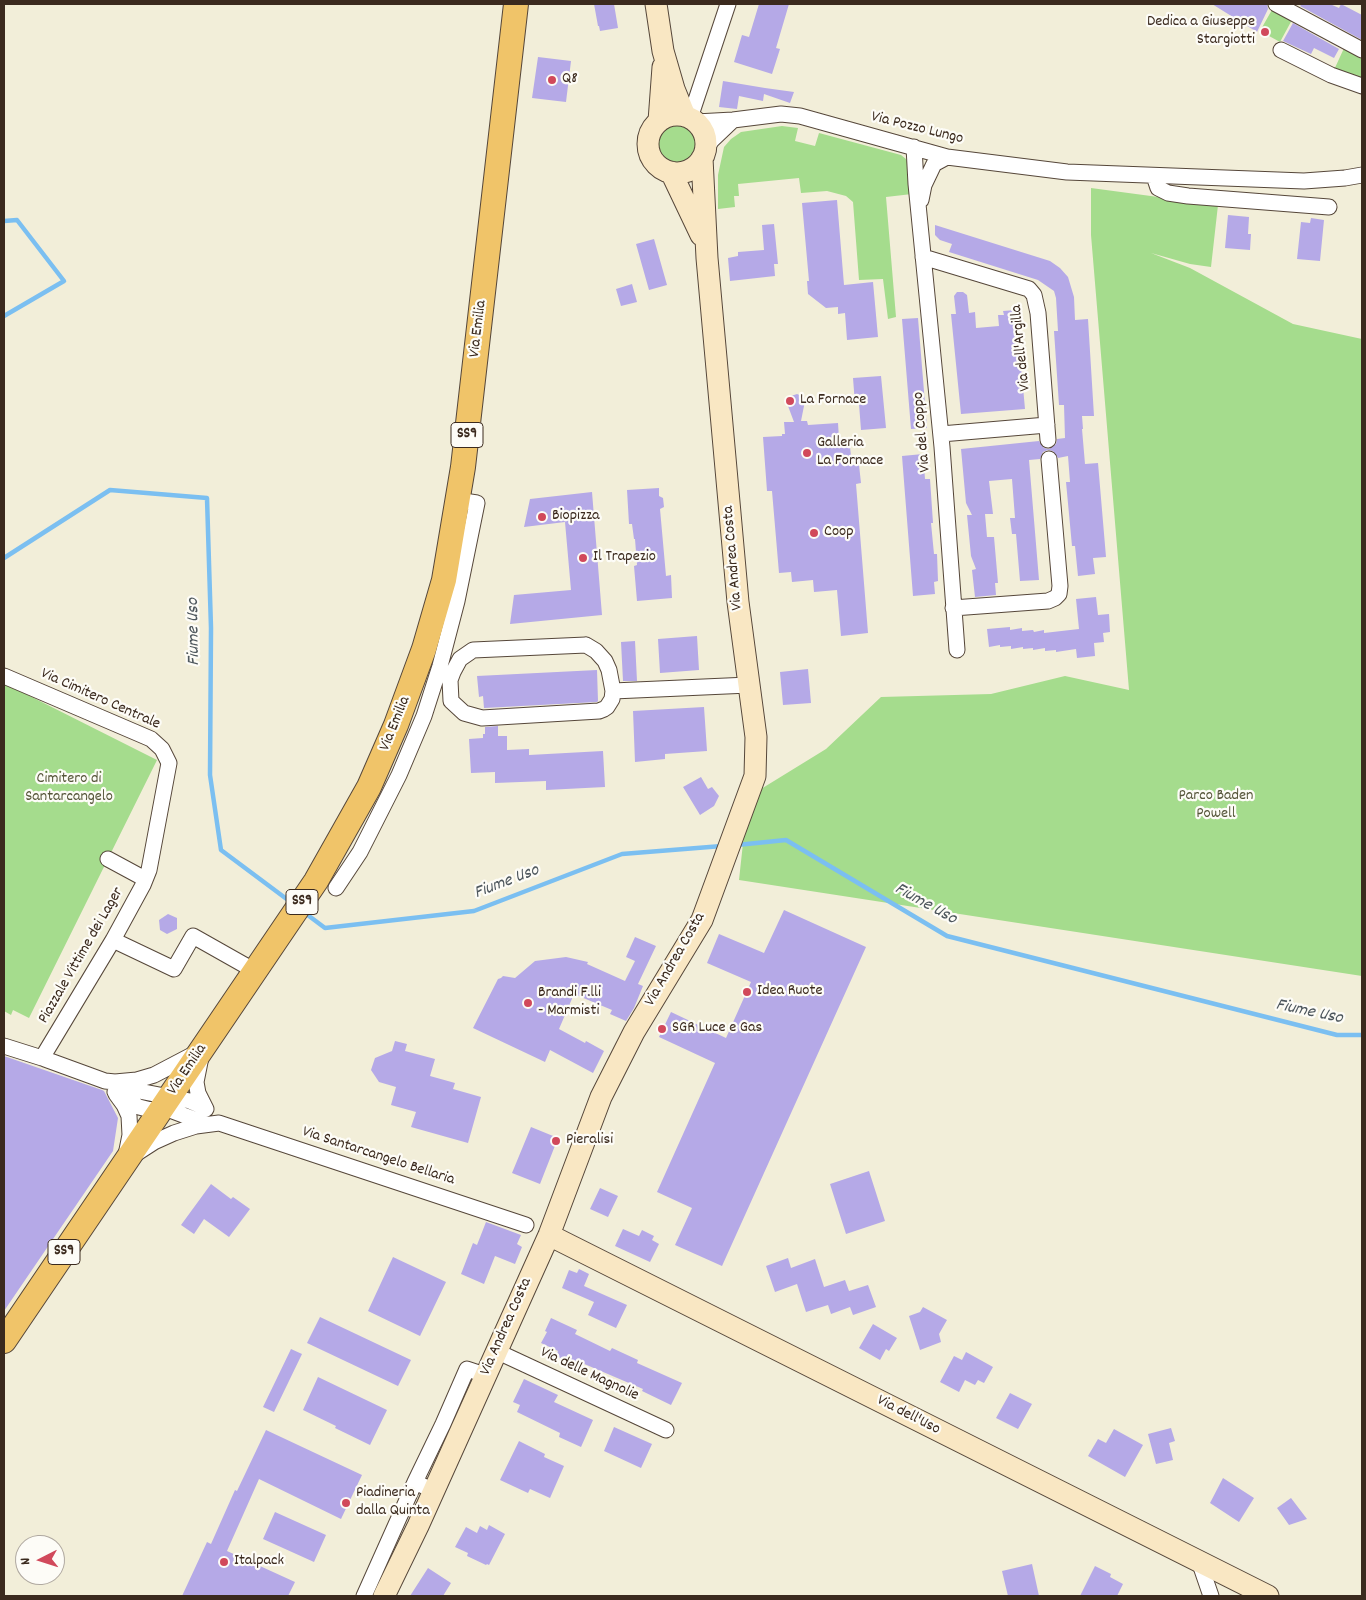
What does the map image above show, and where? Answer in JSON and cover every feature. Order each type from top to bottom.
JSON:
[{"type":"main road","name":"Via Emilia","points":[[4,1341],[316,881],[369,787],[396,725],[424,649],[444,580],[463,466],[516,4]]},
{"type":"street","points":[[656,4],[663,51],[674,89],[690,119],[704,135],[703,154]]},
{"type":"street","points":[[690,119],[728,4]]},
{"type":"street","points":[[1276,4],[1362,50]]},
{"type":"street","points":[[1281,50],[1331,75],[1362,86]]},
{"type":"street","points":[[659,121],[663,51]]},
{"type":"street","name":"Via Pozzo Lungo","points":[[690,119],[733,120],[781,114],[800,116],[947,157],[1067,172],[1304,181],[1362,175]]},
{"type":"street","points":[[690,119],[676,115],[667,116],[653,128],[649,136],[648,146],[650,155],[662,169],[671,172],[689,170],[696,165],[712,140],[733,120]]},
{"type":"street","name":"Via del Coppo","points":[[914,147],[941,434],[957,650]]},
{"type":"street","name":"Via Andrea Costa","points":[[384,1596],[549,1235],[602,1097],[634,1032],[702,920],[755,776],[756,736],[738,602],[706,248],[703,154]]},
{"type":"street","name":"Via del Coppo","points":[[919,211],[924,185],[934,164],[947,157]]},
{"type":"street","name":"Via Andrea Costa","points":[[671,172],[687,203],[706,248]]},
{"type":"street","points":[[1154,176],[1158,188],[1168,193],[1329,207]]},
{"type":"street","name":"Via dell'Argilla","points":[[923,256],[1029,289],[1034,295],[1038,313],[1047,433],[941,434]]},
{"type":"street","points":[[953,608],[1048,601],[1059,594],[1060,586],[1049,459]]},
{"type":"street","points":[[336,888],[360,852],[399,775],[424,716],[440,666],[457,601],[477,503],[457,500]]},
{"type":"street","points":[[586,646],[596,651],[605,661],[609,670],[613,691],[612,699],[607,707],[599,711],[482,718],[464,713],[451,700],[450,680],[460,659],[473,650],[586,646]]},
{"type":"street","name":"Via Cimitero Centrale","points":[[4,676],[151,739],[162,749],[169,763],[149,870],[144,882]]},
{"type":"street","points":[[613,691],[749,685]]},
{"type":"street","points":[[108,859],[144,882]]},
{"type":"street","name":"Piazzale Vittime dei Lager","points":[[42,1058],[113,940],[144,882]]},
{"type":"street","points":[[113,940],[174,968],[193,936],[260,963]]},
{"type":"street","name":"Via Santarcangelo Bellaria","points":[[4,1046],[42,1058],[111,1085],[139,1107],[150,1110],[166,1102],[190,1101],[204,1107]]},
{"type":"street","name":"Via Santarcangelo Bellaria","points":[[111,1085],[154,1075],[192,1056],[204,1047]]},
{"type":"street","name":"Via Santarcangelo Bellaria","points":[[204,1047],[196,1082],[198,1093],[213,1124]]},
{"type":"street","points":[[111,1085],[129,1116],[130,1135],[124,1164]]},
{"type":"street","name":"Via Santarcangelo Bellaria","points":[[166,1102],[213,1124],[526,1225]]},
{"type":"street","points":[[124,1164],[154,1142],[174,1133],[196,1126],[213,1124]]},
{"type":"street","name":"Via dell'Uso","points":[[549,1235],[1268,1596]]},
{"type":"street","name":"Via delle Magnolie","points":[[496,1351],[666,1430]]},
{"type":"street","points":[[364,1596],[443,1424],[466,1369],[486,1375]]},
{"type":"street","points":[[415,1482],[434,1490]]},
{"type":"street","points":[[1199,1561],[1211,1596]]},
{"type":"green space","points":[[1273,8],[1293,18],[1280,42],[1260,31]]},
{"type":"green space","points":[[1345,46],[1362,54],[1362,80],[1334,70]]},
{"type":"green space","points":[[676,123],[690,129],[696,143],[690,157],[676,163],[662,157],[656,143],[662,129]]},
{"type":"green space","points":[[782,126],[798,128],[795,141],[815,146],[819,133],[901,155],[906,159],[909,165],[912,194],[886,197],[896,317],[888,319],[883,279],[859,280],[853,202],[846,196],[827,191],[801,193],[799,178],[738,184],[739,196],[734,196],[735,207],[718,209],[718,175],[724,147],[741,132]]},
{"type":"green space","name":"Parco Baden Powell","points":[[1091,188],[1218,205],[1211,267],[1190,264],[1151,253],[1190,268],[1293,324],[1362,339],[1362,976],[739,880],[748,797],[826,749],[881,697],[991,694],[1065,676],[1129,690],[1091,235]]},
{"type":"green space","name":"Cimitero di Santarcangelo","points":[[4,683],[157,760],[29,1018],[13,1010],[11,1015],[4,1011]]},
{"type":"building","points":[[594,4],[614,4],[618,28],[600,31]]},
{"type":"building","points":[[759,4],[789,4],[776,48],[780,49],[772,74],[734,62],[742,35],[749,37]]},
{"type":"building","points":[[1212,4],[1267,4],[1268,9],[1257,32]]},
{"type":"building","points":[[1302,4],[1330,4],[1339,8],[1341,4],[1362,15],[1362,40],[1300,6]]},
{"type":"building","points":[[1293,23],[1339,49],[1334,58],[1314,48],[1311,54],[1283,41]]},
{"type":"building","name":"Q8","points":[[538,57],[571,61],[566,102],[532,98]]},
{"type":"building","points":[[723,81],[794,92],[790,103],[764,94],[763,101],[739,96],[737,109],[719,107]]},
{"type":"building","points":[[837,200],[844,285],[873,282],[878,337],[847,340],[845,313],[838,314],[838,307],[826,308],[808,294],[807,281],[809,281],[802,203]]},
{"type":"building","points":[[1228,215],[1249,217],[1248,234],[1251,234],[1250,250],[1225,248]]},
{"type":"building","points":[[1311,218],[1324,220],[1320,261],[1297,259],[1301,222],[1310,223]]},
{"type":"building","points":[[774,224],[778,264],[774,264],[775,276],[730,281],[728,258],[738,256],[738,252],[764,250],[762,225]]},
{"type":"building","points":[[935,225],[1050,261],[1068,277],[1074,297],[1075,320],[1088,319],[1094,416],[1082,416],[1082,429],[1085,464],[1098,463],[1106,557],[1093,558],[1095,574],[1078,576],[1075,546],[1072,546],[1066,482],[1070,482],[1068,456],[1058,458],[1053,451],[1048,450],[1043,452],[1040,459],[1029,460],[1039,580],[1020,581],[1016,534],[1012,534],[1010,518],[1015,518],[1012,479],[989,481],[993,514],[985,514],[987,537],[994,537],[998,583],[995,583],[996,595],[975,597],[972,570],[976,569],[971,556],[967,515],[972,515],[966,503],[961,449],[1039,441],[1044,448],[1049,449],[1056,444],[1057,439],[1065,438],[1064,405],[1059,405],[1054,331],[1058,331],[1056,298],[1054,291],[1038,280],[949,252],[952,244],[940,240],[935,235]]},
{"type":"building","points":[[654,239],[667,285],[649,290],[636,244]]},
{"type":"building","points":[[632,284],[637,302],[621,306],[616,289]]},
{"type":"building","points":[[957,292],[963,292],[967,295],[969,313],[975,312],[976,328],[999,326],[998,315],[1004,315],[1003,311],[1016,310],[1025,409],[961,414],[951,314],[956,314],[954,296]]},
{"type":"building","points":[[918,318],[927,428],[911,429],[902,319]]},
{"type":"building","points":[[881,376],[886,428],[861,430],[859,404],[855,404],[853,378]]},
{"type":"building","points":[[797,394],[802,396],[805,401],[801,421],[807,421],[808,425],[838,423],[839,439],[849,438],[852,465],[859,465],[861,483],[856,484],[868,633],[841,636],[837,590],[814,592],[813,580],[792,582],[791,572],[779,573],[772,491],[767,491],[763,437],[782,436],[782,434],[785,434],[784,422],[794,422],[788,406],[788,400],[791,396]]},
{"type":"building","points":[[923,454],[925,479],[930,479],[933,523],[931,523],[934,554],[937,554],[938,581],[934,582],[935,594],[913,596],[902,456]]},
{"type":"building","points":[[659,488],[659,496],[663,498],[664,507],[660,509],[666,576],[671,575],[672,598],[637,601],[634,566],[637,565],[635,539],[632,524],[629,524],[627,490]]},
{"type":"building","name":"Il Trapezio","points":[[592,492],[602,615],[510,624],[514,595],[571,590],[565,522],[524,527],[530,499]]},
{"type":"building","points":[[1096,597],[1098,615],[1109,614],[1110,632],[1103,633],[1104,642],[1094,643],[1095,656],[1077,658],[1076,649],[1056,652],[1056,650],[1045,651],[1045,648],[1033,650],[1033,648],[1023,649],[1023,647],[1011,649],[1011,646],[1000,647],[1000,645],[989,647],[987,629],[1010,627],[1010,630],[1022,628],[1022,631],[1033,630],[1034,632],[1044,630],[1044,633],[1079,629],[1076,599]]},
{"type":"building","points":[[697,636],[699,670],[660,673],[658,639]]},
{"type":"building","points":[[635,641],[637,681],[623,681],[621,642]]},
{"type":"building","points":[[808,669],[811,703],[783,705],[780,672]]},
{"type":"building","points":[[597,670],[597,702],[484,708],[483,696],[479,697],[477,676]]},
{"type":"building","points":[[704,707],[707,751],[665,754],[665,759],[635,762],[633,711]]},
{"type":"building","points":[[498,726],[498,736],[507,736],[507,750],[529,749],[529,755],[603,751],[605,787],[546,790],[546,781],[495,783],[495,772],[471,773],[469,739],[483,738],[485,727]]},
{"type":"building","points":[[701,777],[708,789],[712,787],[719,796],[714,806],[700,815],[683,787]]},
{"type":"building","points":[[784,910],[866,947],[722,1266],[675,1245],[692,1208],[657,1192],[715,1063],[659,1037],[671,1012],[726,1038],[751,982],[707,963],[719,934],[764,953]]},
{"type":"building","points":[[168,914],[177,918],[177,929],[167,934],[160,930],[159,920]]},
{"type":"building","name":"Brandi F.lli - Marmisti","points":[[635,937],[656,946],[638,984],[643,986],[634,1008],[626,1021],[610,1014],[612,1010],[574,994],[559,1029],[604,1051],[593,1073],[550,1050],[545,1062],[473,1028],[498,979],[503,976],[515,978],[535,961],[566,957],[588,962],[587,964],[625,981],[635,961],[626,957]]},
{"type":"building","points":[[395,1041],[407,1044],[405,1051],[435,1059],[430,1076],[455,1083],[453,1089],[481,1097],[468,1143],[411,1127],[416,1112],[391,1105],[396,1087],[379,1082],[371,1070],[375,1058],[392,1051]]},
{"type":"building","points":[[4,1056],[104,1091],[118,1118],[113,1151],[4,1311]]},
{"type":"building","points":[[531,1127],[558,1138],[540,1184],[512,1173]]},
{"type":"building","points":[[869,1171],[885,1221],[846,1234],[830,1184]]},
{"type":"building","points":[[211,1184],[231,1199],[233,1197],[250,1209],[229,1237],[204,1219],[194,1234],[181,1225]]},
{"type":"building","points":[[600,1188],[618,1196],[608,1217],[590,1209]]},
{"type":"building","points":[[486,1222],[521,1235],[517,1244],[522,1247],[515,1264],[495,1256],[484,1284],[461,1274],[473,1243],[477,1245]]},
{"type":"building","points":[[623,1229],[639,1236],[642,1230],[654,1236],[652,1240],[659,1244],[650,1262],[615,1246]]},
{"type":"building","points":[[393,1257],[446,1282],[420,1336],[368,1311]]},
{"type":"building","points":[[788,1258],[791,1268],[815,1259],[824,1287],[845,1280],[849,1291],[868,1285],[876,1307],[853,1315],[850,1307],[831,1314],[828,1305],[806,1312],[797,1284],[775,1292],[766,1266]]},
{"type":"building","points":[[579,1269],[589,1274],[584,1286],[627,1305],[616,1328],[588,1315],[594,1302],[562,1288],[569,1270],[577,1273]]},
{"type":"building","points":[[923,1307],[947,1320],[939,1334],[941,1342],[920,1350],[909,1316],[920,1312]]},
{"type":"building","points":[[320,1317],[411,1360],[398,1386],[307,1343]]},
{"type":"building","points":[[551,1318],[577,1330],[575,1334],[610,1351],[612,1348],[638,1360],[637,1363],[682,1383],[671,1405],[642,1391],[643,1389],[582,1363],[580,1367],[556,1356],[558,1351],[541,1343]]},
{"type":"building","points":[[873,1324],[897,1338],[889,1351],[886,1349],[880,1360],[859,1348]]},
{"type":"building","points":[[291,1349],[302,1354],[274,1412],[263,1407]]},
{"type":"building","points":[[966,1352],[993,1367],[984,1383],[978,1380],[975,1385],[965,1380],[959,1392],[940,1382],[954,1356],[962,1360]]},
{"type":"building","points":[[318,1377],[387,1410],[370,1445],[303,1410]]},
{"type":"building","points":[[524,1379],[558,1395],[554,1402],[593,1420],[581,1447],[559,1437],[560,1433],[517,1412],[520,1405],[513,1402]]},
{"type":"building","points":[[1010,1393],[1032,1404],[1018,1429],[996,1418]]},
{"type":"building","points":[[614,1427],[652,1444],[641,1468],[604,1451]]},
{"type":"building","points":[[1171,1428],[1175,1441],[1169,1443],[1173,1460],[1156,1464],[1148,1434]]},
{"type":"building","points":[[1114,1429],[1143,1445],[1125,1477],[1088,1456],[1098,1439],[1106,1443]]},
{"type":"building","points":[[266,1430],[362,1475],[341,1519],[259,1479],[227,1551],[295,1582],[288,1596],[182,1596],[207,1542],[211,1544],[235,1490],[237,1491]]},
{"type":"building","points":[[519,1441],[545,1454],[544,1457],[564,1466],[550,1498],[530,1489],[528,1493],[500,1480]]},
{"type":"building","points":[[1223,1478],[1254,1498],[1239,1522],[1210,1503]]},
{"type":"building","points":[[1291,1498],[1307,1519],[1289,1525],[1277,1508]]},
{"type":"building","points":[[275,1512],[326,1535],[314,1562],[263,1539]]},
{"type":"building","points":[[489,1525],[505,1534],[489,1565],[467,1556],[468,1553],[455,1547],[466,1527],[477,1533],[480,1526],[487,1530]]},
{"type":"building","points":[[1032,1564],[1039,1596],[1008,1596],[1002,1571]]},
{"type":"building","points":[[1095,1566],[1111,1574],[1110,1577],[1123,1584],[1117,1596],[1080,1596]]},
{"type":"building","points":[[428,1568],[451,1583],[443,1596],[410,1596]]},
{"type":"waterway","name":"Fiume Uso","points":[[4,221],[17,220],[64,281],[4,316]]},
{"type":"waterway","name":"Fiume Uso","points":[[4,558],[110,490],[207,498],[211,628],[210,775],[221,850],[292,903]]},
{"type":"waterway","name":"Fiume Uso","points":[[737,845],[786,840],[947,936],[1337,1035],[1362,1035]]},
{"type":"waterway","name":"Fiume Uso","points":[[305,913],[325,928],[474,911],[622,854],[722,846]]},
{"type":"place","name":"Dedica a Giuseppe Stargiotti","points":[[1265,32]]},
{"type":"place","name":"Q8","points":[[552,80]]},
{"type":"place","name":"La Fornace","points":[[790,401]]},
{"type":"place","name":"Galleria La Fornace","points":[[807,453]]},
{"type":"place","name":"Biopizza","points":[[542,517]]},
{"type":"place","name":"Coop","points":[[814,533]]},
{"type":"place","name":"Il Trapezio","points":[[583,558]]},
{"type":"place","name":"Idea Ruote","points":[[747,992]]},
{"type":"place","name":"Brandi F.lli - Marmisti","points":[[528,1003]]},
{"type":"place","name":"SGR Luce e Gas","points":[[662,1029]]},
{"type":"place","name":"Pieralisi","points":[[556,1141]]},
{"type":"place","name":"Piadineria dalla Quinta","points":[[346,1503]]},
{"type":"place","name":"Italpack","points":[[224,1562]]}]
